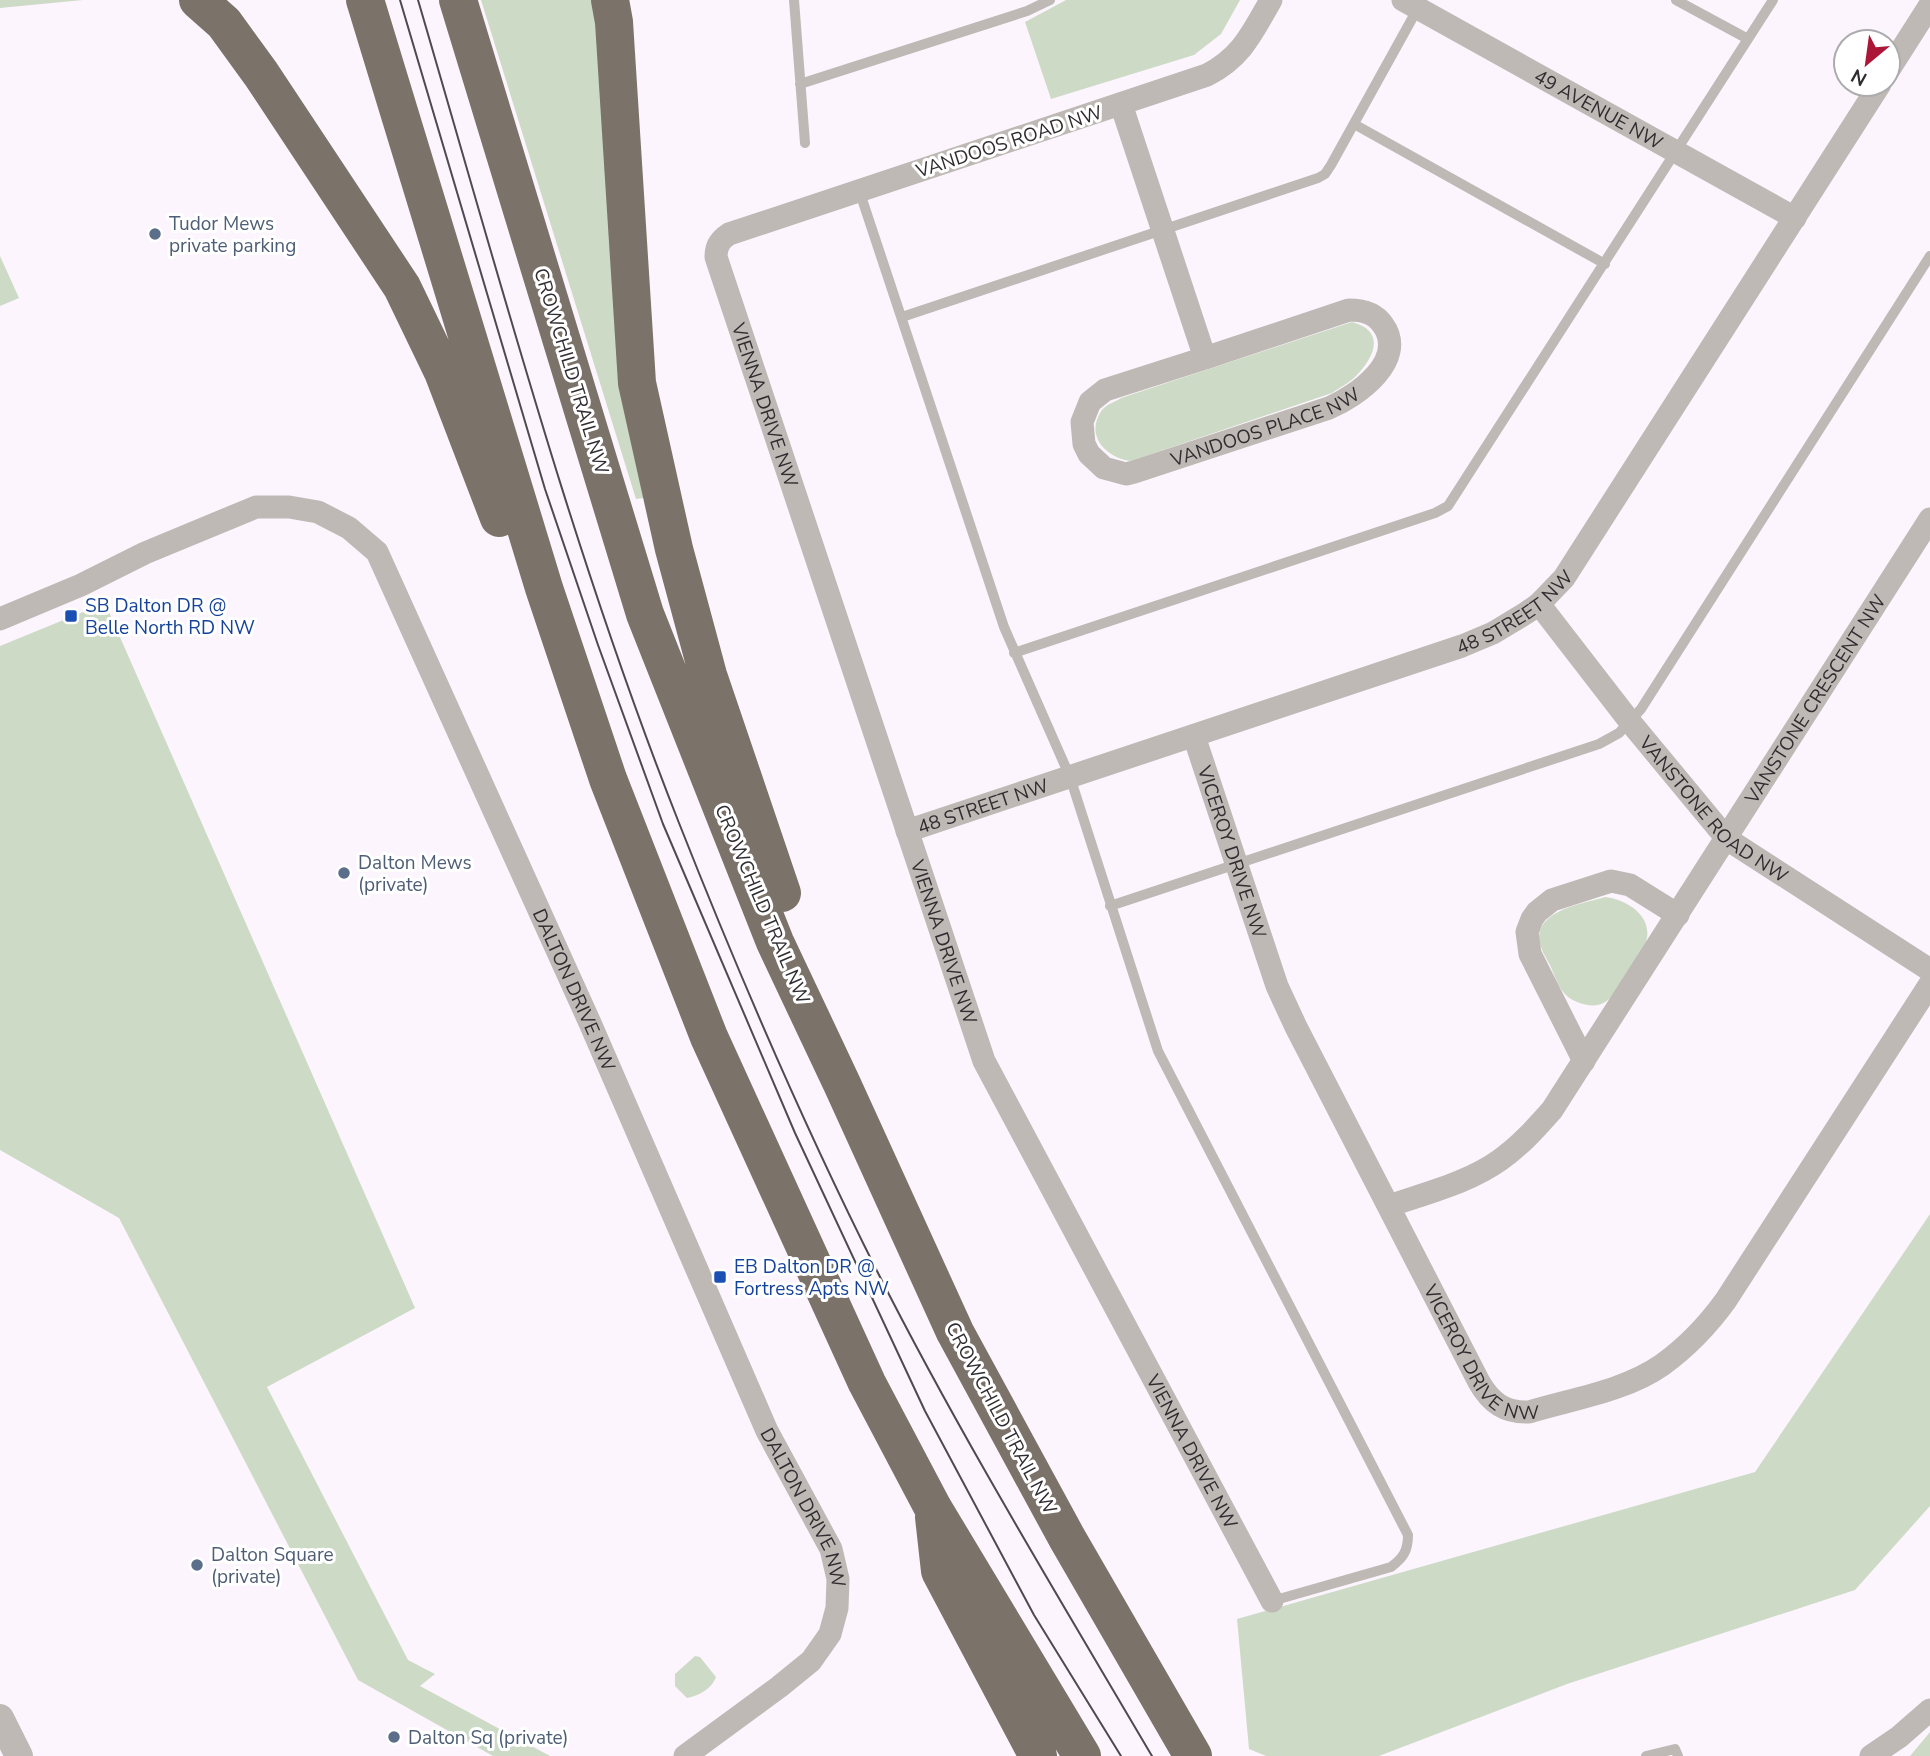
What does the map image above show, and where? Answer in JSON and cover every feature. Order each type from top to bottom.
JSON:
[{"type":"highway","points":[[365,0],[544,587],[608,779],[709,1037],[867,1382],[933,1508],[1082,1756]]},
{"type":"highway","name":"CROWCHILD TRAIL NW","points":[[458,0],[645,614],[775,942],[955,1332],[1067,1538],[1193,1756]]},
{"type":"highway","points":[[614,7],[637,383],[674,549],[708,675],[793,925],[837,1035],[842,1084]]},
{"type":"highway","points":[[213,8],[261,74],[401,287],[443,372],[514,557],[544,587]]},
{"type":"highway","points":[[933,1508],[940,1571],[1038,1756]]},
{"type":"street","name":"VANDOOS ROAD NW","points":[[718,244],[729,234],[1208,75],[1230,62],[1249,38],[1271,0]]},
{"type":"street","name":"49 AVENUE NW","points":[[1410,4],[1795,218]]},
{"type":"street","points":[[1902,49],[1930,5]]},
{"type":"street","name":"48 STREET NW","points":[[907,831],[1462,646],[1493,633],[1539,604],[1564,578],[1871,98]]},
{"type":"street","points":[[1121,104],[1205,358]]},
{"type":"street","name":"VIENNA DRIVE NW","points":[[718,244],[716,257],[984,1061],[1272,1601]]},
{"type":"street","name":"VANDOOS PLACE NW","points":[[1349,310],[1368,312],[1376,317],[1387,332],[1389,341],[1387,359],[1366,385],[1353,396],[1329,408],[1134,472],[1115,472],[1096,462],[1084,444],[1082,422],[1085,411],[1098,394],[1205,358],[1349,310]]},
{"type":"street","name":"DALTON DRIVE NW","points":[[0,618],[256,507],[289,507],[318,512],[349,527],[377,552],[584,1011],[767,1432],[831,1549],[838,1579],[837,1608],[830,1634],[810,1661],[685,1756]]},
{"type":"street","name":"VANSTONE CRESCENT NW","points":[[1389,1206],[1466,1179],[1498,1161],[1514,1149],[1552,1110],[1930,519]]},
{"type":"street","name":"VANSTONE ROAD NW","points":[[1539,604],[1631,723],[1727,839],[1930,970]]},
{"type":"street","name":"VICEROY DRIVE NW","points":[[1194,736],[1277,986],[1479,1382],[1495,1404],[1510,1410],[1529,1412],[1635,1379],[1660,1366],[1709,1323],[1930,984]]},
{"type":"street","points":[[1584,1061],[1530,954],[1527,932],[1537,912],[1552,900],[1611,881],[1630,884],[1678,915]]},
{"type":"street","points":[[1871,1756],[1899,1737],[1930,1710]]},
{"type":"street","points":[[0,1718],[19,1756]]},
{"type":"lane","points":[[794,0],[805,143]]},
{"type":"lane","points":[[800,85],[1027,11],[1050,0]]},
{"type":"lane","points":[[1676,0],[1748,39]]},
{"type":"lane","points":[[1014,653],[1435,513],[1448,506],[1773,0]]},
{"type":"lane","points":[[902,317],[1325,174],[1354,124],[1410,4]]},
{"type":"lane","points":[[1354,124],[1605,264]]},
{"type":"lane","points":[[859,190],[1014,653],[1070,777],[1158,1051],[1408,1535],[1408,1545],[1403,1558],[1391,1567],[1272,1601]]},
{"type":"lane","points":[[1110,906],[1614,737],[1631,723],[1930,256]]},
{"type":"lane","points":[[1646,1756],[1675,1749],[1678,1756]]},
{"type":"green space","points":[[0,0],[83,0],[0,8]]},
{"type":"green space","points":[[481,0],[594,0],[644,498],[636,499]]},
{"type":"green space","points":[[1066,0],[1240,0],[1221,34],[1194,55],[1051,99],[1025,22]]},
{"type":"green space","points":[[0,256],[19,298],[0,306]]},
{"type":"green space","points":[[1352,322],[1370,332],[1374,345],[1372,353],[1355,377],[1332,393],[1131,461],[1113,455],[1100,444],[1095,428],[1097,419],[1102,410],[1121,398]]},
{"type":"green space","points":[[105,603],[415,1308],[267,1387],[408,1660],[435,1674],[420,1686],[550,1756],[493,1756],[358,1680],[119,1218],[0,1150],[0,646]]},
{"type":"green space","points":[[1605,897],[1621,901],[1636,910],[1646,924],[1646,942],[1611,997],[1598,1005],[1585,1004],[1564,993],[1539,940],[1546,921],[1554,915]]},
{"type":"green space","points":[[1930,1214],[1930,1506],[1855,1590],[1567,1684],[1379,1756],[1266,1756],[1249,1749],[1237,1619],[1755,1472]]},
{"type":"green space","points":[[695,1656],[700,1657],[716,1677],[704,1691],[687,1698],[675,1686],[675,1674]]},
{"type":"green space","points":[[1930,1732],[1930,1756],[1910,1756]]},
{"type":"tram line","points":[[400,0],[545,489],[663,824],[795,1133],[925,1411],[1034,1615],[1121,1756]]},
{"type":"tram line","points":[[418,0],[571,518],[641,722],[725,937],[824,1161],[909,1333],[1011,1516],[1152,1756]]},
{"type":"place","name":"Tudor Mews private parking","points":[[155,234]]},
{"type":"place","name":"SB Dalton DR @ Belle North RD NW","points":[[71,616]]},
{"type":"place","name":"Dalton Mews (private)","points":[[344,873]]},
{"type":"place","name":"EB Dalton DR @ Fortress Apts NW","points":[[720,1277]]},
{"type":"place","name":"Dalton Square (private)","points":[[197,1565]]},
{"type":"place","name":"Dalton Sq (private)","points":[[394,1737]]}]
